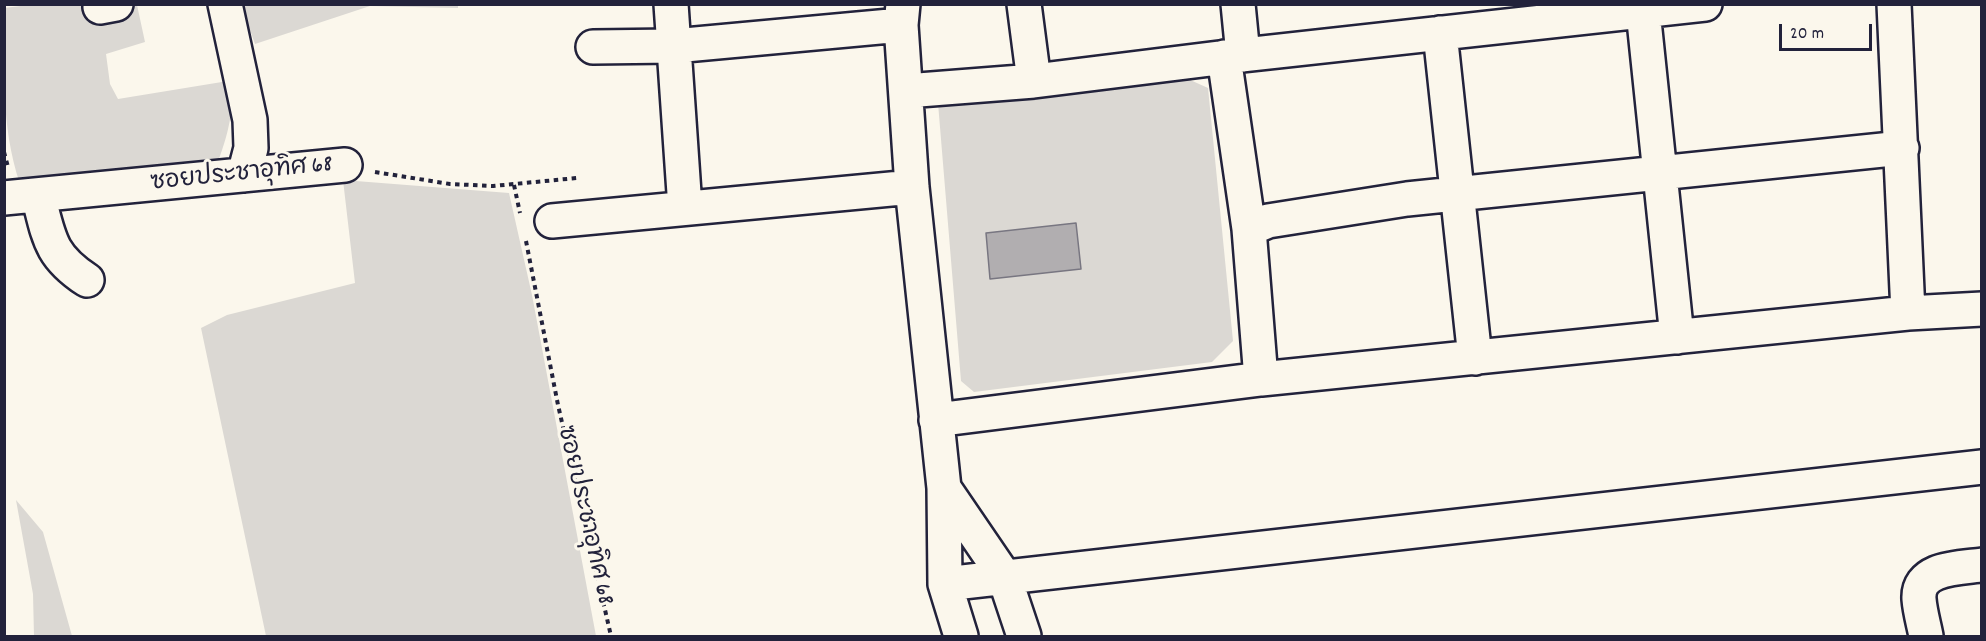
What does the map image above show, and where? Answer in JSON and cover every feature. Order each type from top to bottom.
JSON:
[{"type":"street","points":[[225,4],[250,120],[251,148],[244,175]]},
{"type":"street","points":[[671,4],[685,208]]},
{"type":"street","points":[[1024,4],[1034,81]]},
{"type":"street","points":[[1238,4],[1234,56],[1261,379]]},
{"type":"street","points":[[906,91],[1034,81],[1234,56],[1451,23],[1705,4]]},
{"type":"street","points":[[1893,4],[1902,148],[1908,313]]},
{"type":"street","points":[[1652,8],[1659,173],[1677,337]]},
{"type":"street","points":[[593,47],[674,46],[902,15],[912,187],[944,488],[945,584],[961,636]]},
{"type":"street","points":[[1451,23],[1457,194],[1475,358]]},
{"type":"street","points":[[1250,230],[1268,221],[1286,217],[1457,194],[1902,148]]},
{"type":"street","name":"ซอยประชาอุทิศ 68","points":[[4,198],[345,165]]},
{"type":"street","points":[[532,224],[912,187]]},
{"type":"street","points":[[38,195],[56,253],[66,266],[87,280]]},
{"type":"street","points":[[936,420],[1261,379],[1908,313],[1982,309]]},
{"type":"street","points":[[945,584],[1982,467]]},
{"type":"street","points":[[944,488],[1004,576],[1024,636]]},
{"type":"street","points":[[1926,636],[1918,597],[1925,580],[1942,569],[1982,565]]},
{"type":"path","name":"ซอยประชาอุทิศ 68","points":[[345,165],[450,184],[514,184],[577,178]]},
{"type":"path","name":"ซอยประชาอุทิศ 68","points":[[514,184],[532,224],[558,405],[611,636]]},
{"type":"shaded area","points":[[37,4],[137,5],[145,42],[106,54],[110,84],[118,99],[228,81],[231,90],[231,110],[228,131],[219,159],[89,173],[20,184],[6,118],[4,8]]},
{"type":"shaded area","points":[[241,5],[458,5],[458,8],[370,6],[255,44]]},
{"type":"shaded area","points":[[1188,79],[1208,88],[1233,341],[1212,362],[974,392],[961,381],[938,103]]},
{"type":"shaded area","points":[[343,180],[509,193],[532,295],[596,636],[266,636],[201,328],[227,315],[355,283]]},
{"type":"shaded area","points":[[1076,223],[1081,269],[990,279],[986,233]]},
{"type":"shaded area","points":[[16,500],[43,532],[72,636],[34,636],[33,594]]}]
